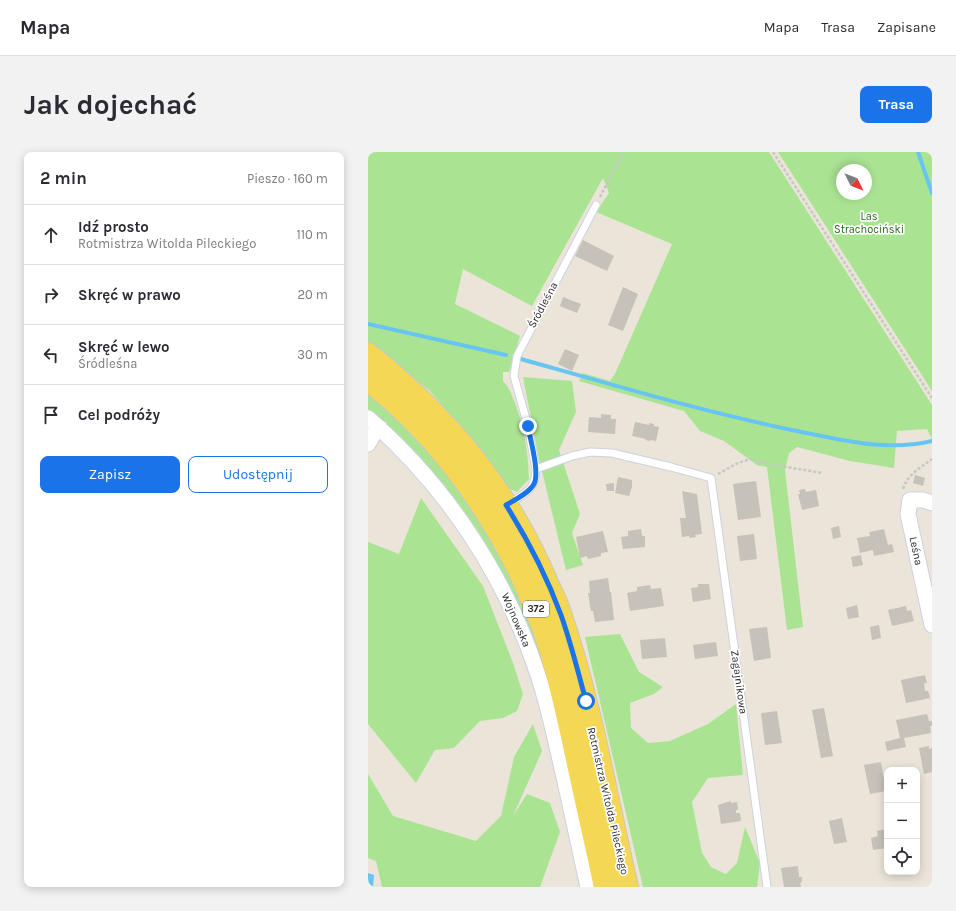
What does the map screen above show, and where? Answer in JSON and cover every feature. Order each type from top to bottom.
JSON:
[{"type":"main road","name":"Rotmistrza Witolda Pileckiego","points":[[368,354],[414,392],[446,426],[490,479],[525,535],[539,563],[561,615],[586,701],[627,887]]},
{"type":"main road","name":"Rotmistrza Witolda Pileckiego","points":[[368,380],[405,413],[450,462],[490,518],[522,576],[538,614],[558,676],[605,887]]},
{"type":"street","name":"Wojnowska","points":[[368,418],[397,443],[425,474],[452,508],[484,555],[513,610],[529,650],[546,704],[558,749],[588,887]]},
{"type":"street","points":[[368,444],[373,435],[380,428]]},
{"type":"street","points":[[905,498],[923,500],[932,503]]},
{"type":"street","name":"Leśna","points":[[905,498],[932,625]]},
{"type":"lane","name":"Śródleśna","points":[[536,469],[528,426],[514,376],[517,356],[596,205]]},
{"type":"lane","points":[[506,505],[534,486],[536,469],[572,456],[590,452],[612,453],[711,478]]},
{"type":"lane","name":"Zagajnikowa","points":[[711,478],[767,887]]},
{"type":"path","points":[[596,205],[623,152]]},
{"type":"path","points":[[773,152],[932,398]]},
{"type":"path","points":[[711,478],[738,463],[750,459],[774,465],[823,473]]},
{"type":"path","points":[[905,498],[905,483],[913,472],[932,459]]},
{"type":"green space","points":[[368,152],[769,152],[932,405],[932,439],[927,429],[897,431],[894,468],[850,461],[797,447],[789,453],[785,470],[803,627],[787,630],[767,467],[757,465],[724,441],[700,431],[684,411],[579,381],[583,373],[610,381],[615,374],[672,244],[596,212],[609,193],[603,178],[532,306],[463,269],[455,304],[520,336],[509,372],[503,372],[503,381],[511,392],[519,415],[527,451],[529,479],[517,492],[508,488],[488,458],[430,391],[368,342]]},
{"type":"green space","name":"Las Strachociński","points":[[778,152],[932,152],[932,391]]},
{"type":"green space","points":[[523,377],[572,381],[576,412],[559,450],[580,514],[572,533],[583,565],[566,570],[539,459]]},
{"type":"green space","points":[[368,390],[414,433],[479,516],[529,613],[559,713],[521,613],[376,416],[368,410]]},
{"type":"green space","points":[[421,498],[483,586],[513,663],[523,694],[517,711],[503,718],[480,721],[454,748],[435,750],[416,783],[368,724],[368,542],[399,554]]},
{"type":"green space","points":[[620,634],[639,672],[663,687],[654,694],[630,703],[631,728],[648,743],[670,741],[708,724],[736,704],[743,775],[708,778],[692,802],[702,853],[711,867],[726,874],[737,863],[745,827],[760,863],[757,887],[643,887],[585,637]]},
{"type":"green space","points":[[533,724],[542,751],[513,816],[527,794],[550,803],[560,832],[540,887],[382,887],[376,861],[368,858],[368,774],[393,816],[476,841],[501,816],[514,757]]},
{"type":"water","points":[[368,873],[374,875],[373,887],[368,887]]},
{"type":"building","points":[[583,240],[614,256],[607,271],[575,256]]},
{"type":"building","points":[[623,287],[638,294],[623,331],[608,325]]},
{"type":"building","points":[[563,297],[581,304],[577,313],[560,306]]},
{"type":"building","points":[[565,349],[579,355],[572,371],[558,364]]},
{"type":"building","points":[[601,414],[611,415],[611,419],[616,419],[615,434],[588,432],[589,417],[601,418]]},
{"type":"building","points":[[635,422],[649,425],[649,423],[654,424],[654,426],[659,427],[656,441],[645,440],[646,439],[632,436]]},
{"type":"building","points":[[915,475],[925,478],[923,486],[913,483]]},
{"type":"building","points":[[618,477],[632,480],[632,487],[629,496],[615,493]]},
{"type":"building","points":[[756,481],[761,517],[738,520],[733,484]]},
{"type":"building","points":[[614,483],[614,491],[607,491],[606,484]]},
{"type":"building","points":[[805,489],[806,492],[816,490],[819,506],[802,510],[798,494],[800,494],[799,490]]},
{"type":"building","points":[[682,491],[697,494],[702,534],[695,535],[696,537],[682,537],[680,518],[686,518]]},
{"type":"building","points":[[839,526],[841,537],[833,539],[831,528]]},
{"type":"building","points":[[641,529],[642,536],[645,536],[645,547],[623,549],[621,537],[628,536],[628,531]]},
{"type":"building","points":[[884,529],[888,545],[892,544],[894,552],[874,556],[873,550],[860,553],[857,538],[870,536],[869,532]]},
{"type":"building","points":[[603,531],[608,552],[601,553],[601,556],[588,559],[587,556],[580,558],[576,537]]},
{"type":"building","points":[[754,534],[757,559],[740,561],[737,536]]},
{"type":"building","points":[[861,555],[863,565],[853,567],[851,557]]},
{"type":"building","points":[[608,578],[614,620],[595,622],[593,611],[591,611],[588,593],[590,593],[589,581]]},
{"type":"building","points":[[698,584],[709,584],[711,599],[693,602],[691,588],[698,587]]},
{"type":"building","points":[[650,585],[651,589],[661,588],[664,606],[630,611],[627,593],[637,591],[637,587]]},
{"type":"building","points":[[857,605],[859,617],[848,619],[846,608]]},
{"type":"building","points":[[906,606],[907,611],[911,610],[914,621],[892,626],[888,610]]},
{"type":"building","points":[[879,625],[881,638],[872,640],[870,627]]},
{"type":"building","points":[[767,627],[771,658],[754,661],[749,629]]},
{"type":"building","points":[[665,638],[667,657],[642,659],[640,640]]},
{"type":"building","points":[[716,642],[718,656],[695,659],[693,645]]},
{"type":"building","points":[[925,675],[927,683],[924,683],[925,691],[928,691],[930,698],[906,703],[901,680]]},
{"type":"building","points":[[824,708],[833,756],[821,758],[812,710]]},
{"type":"building","points":[[777,711],[782,743],[765,745],[761,713]]},
{"type":"building","points":[[927,714],[929,721],[932,721],[932,726],[930,726],[931,733],[904,738],[906,747],[887,751],[885,742],[900,738],[896,720]]},
{"type":"building","points":[[929,746],[929,749],[932,748],[932,772],[924,774],[919,748]]},
{"type":"building","points":[[881,762],[884,779],[884,791],[870,794],[864,765]]},
{"type":"building","points":[[731,801],[731,803],[737,802],[738,810],[736,810],[736,813],[740,813],[741,821],[721,824],[718,805]]},
{"type":"building","points":[[842,818],[847,842],[834,844],[829,821]]},
{"type":"building","points":[[884,830],[884,848],[873,850],[871,838],[878,836],[877,831]]},
{"type":"building","points":[[798,866],[799,877],[802,877],[802,882],[800,883],[801,887],[784,887],[781,868]]},
{"type":"waterway","points":[[918,152],[932,193]]},
{"type":"waterway","points":[[368,324],[506,355]]},
{"type":"waterway","points":[[521,359],[693,407],[762,424],[830,438],[864,444],[881,445],[915,444],[932,441]]},
{"type":"route","points":[[528,426],[536,469],[536,479],[534,486],[506,505],[525,535],[539,563],[561,615],[586,701]]}]
